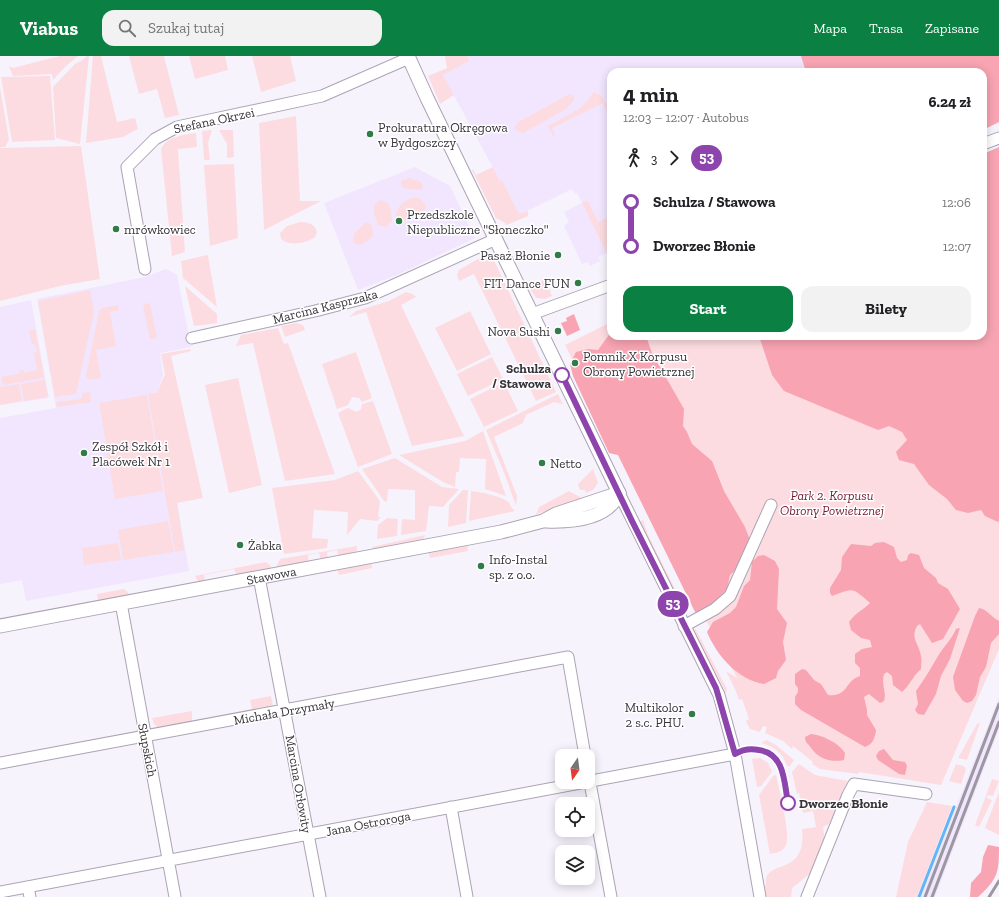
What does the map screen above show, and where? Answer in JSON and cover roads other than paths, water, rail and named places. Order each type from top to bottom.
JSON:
[{"type":"street","points":[[409,57],[532,314],[719,695],[735,754],[760,897]]},
{"type":"street","name":"Stefana Okrzei","points":[[144,269],[127,167],[155,139],[172,129],[199,121],[269,108],[322,96],[409,57]]},
{"type":"street","points":[[987,142],[999,138]]},
{"type":"street","name":"Marcina Kasprzaka","points":[[192,338],[315,311],[365,298],[496,239]]},
{"type":"street","points":[[532,314],[607,287]]},
{"type":"street","name":"Stawowa","points":[[0,626],[501,532],[543,521],[561,522],[592,516],[611,507],[619,493]]},
{"type":"street","points":[[684,626],[715,609],[730,596],[771,505]]},
{"type":"street","name":"Marcina Orłowity","points":[[259,577],[286,711],[320,897]]},
{"type":"street","name":"Słupskich","points":[[121,603],[175,897]]},
{"type":"street","name":"Michała Drzymały","points":[[0,763],[145,735],[286,711],[568,657],[584,749]]},
{"type":"street","name":"Jana Ostroroga","points":[[595,776],[735,754]]},
{"type":"street","name":"Jana Ostroroga","points":[[0,892],[29,892],[168,860],[451,807],[555,784]]},
{"type":"street","points":[[807,897],[848,795],[854,784],[926,794]]},
{"type":"street","points":[[591,789],[611,897]]},
{"type":"street","points":[[451,807],[467,897]]},
{"type":"waterway","points":[[919,897],[954,807]]},
{"type":"railway","points":[[925,897],[999,704]]},
{"type":"railway","points":[[932,897],[999,722]]},
{"type":"railway","points":[[989,897],[999,881]]},
{"type":"place","name":"Prokuratura Okręgowa w Bydgoszczy","points":[[370,134]]},
{"type":"place","name":"Przedszkole Niepubliczne \"Słoneczko\"","points":[[399,221]]},
{"type":"place","name":"mrówkowiec","points":[[116,229]]},
{"type":"place","name":"Pasaż Błonie","points":[[558,255]]},
{"type":"place","name":"FIT Dance FUN","points":[[578,283]]},
{"type":"place","name":"Nova Sushi","points":[[558,331]]},
{"type":"place","name":"Pomnik X Korpusu Obrony Powietrznej","points":[[575,363]]},
{"type":"place","name":"Schulza / Stawowa","points":[[562,375]]},
{"type":"place","name":"Zespół Szkół i Placówek Nr 1","points":[[84,453]]},
{"type":"place","name":"Netto","points":[[542,463]]},
{"type":"place","name":"Żabka","points":[[240,545]]},
{"type":"place","name":"Info-Instal sp. z o.o.","points":[[481,566]]},
{"type":"place","name":"Multikolor 2 s.c. PHU.","points":[[692,714]]},
{"type":"place","name":"Dworzec Błonie","points":[[788,803]]},
{"type":"park label","name":"Park 2. Korpusu Obrony Powietrznej","points":[[832,502]]}]
